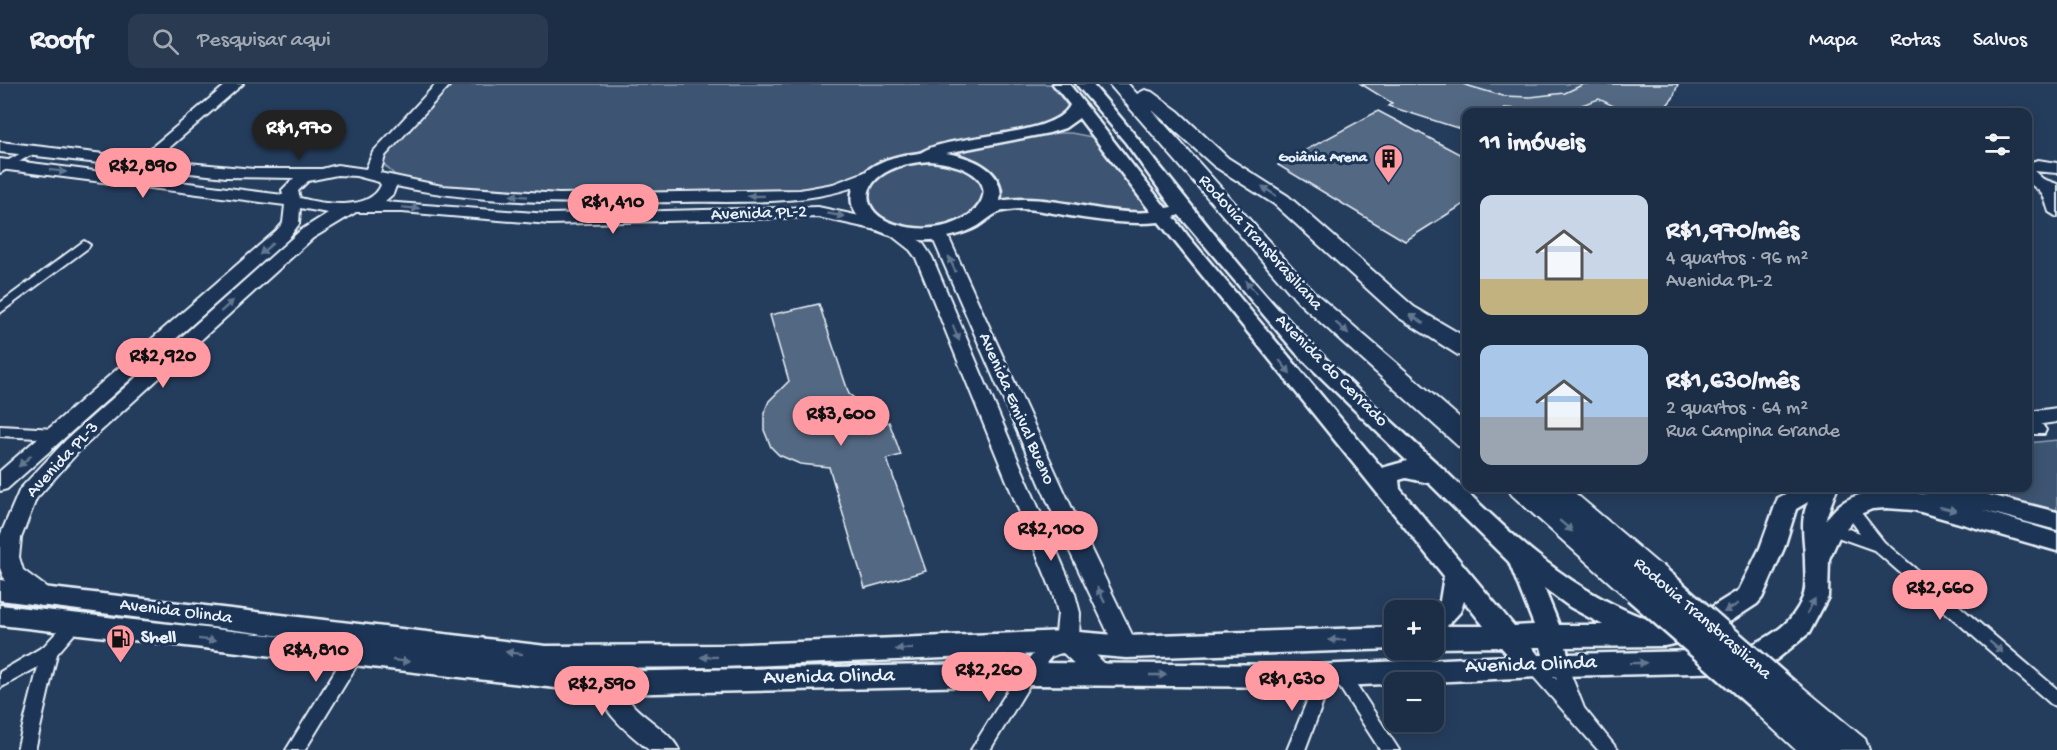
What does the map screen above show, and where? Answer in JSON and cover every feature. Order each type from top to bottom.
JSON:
[{"type":"highway","name":"Rodovia Transbrasiliana","points":[[1118,84],[1306,297],[1462,435]]},
{"type":"highway","name":"Rodovia Transbrasiliana","points":[[1140,90],[1332,298],[1462,411]]},
{"type":"highway","points":[[1140,90],[1171,115],[1221,162],[1275,194],[1406,312],[1462,346]]},
{"type":"highway","name":"Rodovia Transbrasiliana","points":[[1527,492],[1645,582]]},
{"type":"highway","name":"Rodovia Transbrasiliana","points":[[1555,492],[1645,582],[1775,697],[1853,750]]},
{"type":"highway","name":"Rodovia Transbrasiliana","points":[[1775,697],[1819,750]]},
{"type":"main road","name":"Avenida do Cerrado","points":[[1061,84],[1100,135],[1303,348],[1519,556],[1550,634],[1558,664]]},
{"type":"main road","name":"Avenida do Cerrado","points":[[1084,84],[1132,140],[1171,209],[1182,240],[1532,666]]},
{"type":"main road","points":[[913,158],[948,157],[977,168],[987,176],[992,186],[993,197],[988,208],[977,219],[960,228],[939,234],[917,235],[886,228],[864,213],[859,200],[863,186],[873,174],[891,164],[939,149],[1064,122],[1072,116],[1077,106]]},
{"type":"main road","points":[[1040,129],[1132,140]]},
{"type":"main road","points":[[988,208],[1016,204],[1123,217],[1158,227],[1182,240]]},
{"type":"main road","points":[[1123,217],[1171,209]]},
{"type":"main road","points":[[1389,494],[1387,476],[1397,470],[1412,468],[1440,478]]},
{"type":"main road","points":[[1817,559],[1812,539],[1816,506],[1824,492]]},
{"type":"main road","points":[[1839,492],[1850,509],[1878,500],[1914,501],[2057,542]]},
{"type":"main road","points":[[1946,492],[2057,521]]},
{"type":"main road","name":"Avenida Olinda","points":[[1444,637],[1550,634],[1664,635],[1699,628],[1748,597],[1753,591],[1772,548],[1789,496]]},
{"type":"main road","name":"Avenida Olinda","points":[[0,590],[42,597],[124,605],[360,646],[609,683],[1027,674],[1329,675],[1558,664],[1737,661],[1767,652],[1800,626],[1816,597],[1817,559],[1831,529],[1850,509]]},
{"type":"main road","points":[[1519,556],[1559,588],[1622,623],[1664,635]]},
{"type":"main road","points":[[1444,612],[1451,605],[1456,574]]},
{"type":"main road","points":[[70,625],[86,600]]},
{"type":"main road","points":[[106,628],[124,605]]},
{"type":"main road","name":"Avenida Olinda","points":[[0,615],[106,628],[546,657],[722,656],[1067,642],[1126,647],[1384,638]]},
{"type":"street","points":[[142,163],[236,84]]},
{"type":"street","points":[[0,147],[254,174],[337,171],[378,155],[444,84]]},
{"type":"street","points":[[2,166],[30,151]]},
{"type":"street","points":[[352,207],[373,202],[387,191],[388,185],[378,177],[378,155]]},
{"type":"street","points":[[2032,166],[2053,163]]},
{"type":"street","points":[[2,166],[293,201]]},
{"type":"street","name":"Avenida PL-2","points":[[337,171],[357,171],[442,191],[559,199],[800,195],[833,190],[873,174]]},
{"type":"street","name":"Avenida PL-3","points":[[0,483],[282,235],[291,224],[293,201],[290,190],[292,186],[303,178],[319,173]]},
{"type":"street","points":[[2032,176],[2051,187],[2057,212]]},
{"type":"street","name":"Avenida PL-2","points":[[293,201],[321,208],[402,207],[549,219],[818,212],[886,228]]},
{"type":"street","name":"Avenida PL-3","points":[[42,597],[13,575],[8,557],[10,538],[27,495],[73,445],[307,234],[352,207]]},
{"type":"street","name":"Avenida Emival Bueno","points":[[886,228],[916,246],[924,257],[1038,528],[1069,613],[1067,642]]},
{"type":"street","name":"Avenida Emival Bueno","points":[[939,234],[1075,539],[1126,647]]},
{"type":"street","points":[[0,309],[84,245]]},
{"type":"street","points":[[943,302],[958,304],[967,317],[978,323]]},
{"type":"street","points":[[2036,425],[2057,415]]},
{"type":"street","points":[[0,431],[56,434]]},
{"type":"street","points":[[1850,509],[1879,546],[2057,699]]},
{"type":"street","points":[[1038,528],[1055,543],[1066,543],[1075,539]]},
{"type":"street","points":[[1831,529],[1879,546]]},
{"type":"street","points":[[0,681],[50,651],[70,625]]},
{"type":"street","points":[[980,750],[1027,674],[1045,652],[1067,642],[1100,674]]},
{"type":"street","points":[[295,750],[360,646]]},
{"type":"street","points":[[26,750],[50,651]]},
{"type":"street","points":[[617,658],[609,683],[617,703],[667,750]]},
{"type":"street","points":[[1701,661],[1799,750]]},
{"type":"street","points":[[1558,664],[1580,714]]},
{"type":"street","points":[[1532,666],[1580,714],[1609,750]]},
{"type":"street","points":[[1296,750],[1320,688],[1329,675],[1390,750]]},
{"type":"shaded area","points":[[453,84],[1051,84],[1069,108],[1069,116],[1040,127],[910,154],[823,190],[554,196],[427,185],[395,175],[383,164],[385,155]]},
{"type":"shaded area","points":[[1361,84],[1677,84],[1673,98],[1664,108],[1462,108],[1462,129],[1411,112]]},
{"type":"shaded area","points":[[1050,133],[1071,133],[1097,138],[1153,208],[1143,215],[1002,201],[1003,191],[1000,182],[988,167],[969,157],[950,152]]},
{"type":"shaded area","points":[[934,160],[969,168],[988,188],[982,211],[931,232],[892,227],[869,208],[872,185],[879,177],[899,166]]},
{"type":"shaded area","points":[[2057,440],[2057,516],[1975,492],[2032,492],[2032,443]]},
{"type":"building","points":[[1361,84],[1462,84],[1503,96],[1530,97],[1565,93],[1584,84],[1678,84],[1673,98],[1664,108],[1618,108],[1599,99],[1573,108],[1462,108],[1462,129],[1388,106],[1392,103]]},
{"type":"building","name":"Goiânia Arena","points":[[1378,111],[1462,155],[1462,205],[1405,241],[1278,165]]},
{"type":"building","points":[[819,304],[849,394],[863,405],[861,429],[889,422],[901,455],[887,459],[926,571],[865,588],[829,467],[800,464],[779,455],[771,447],[764,430],[764,413],[769,401],[789,381],[770,315]]},
{"type":"place","name":"Goiânia Arena","points":[[1388,184]]},
{"type":"place","name":"Shell","points":[[120,664]]}]
